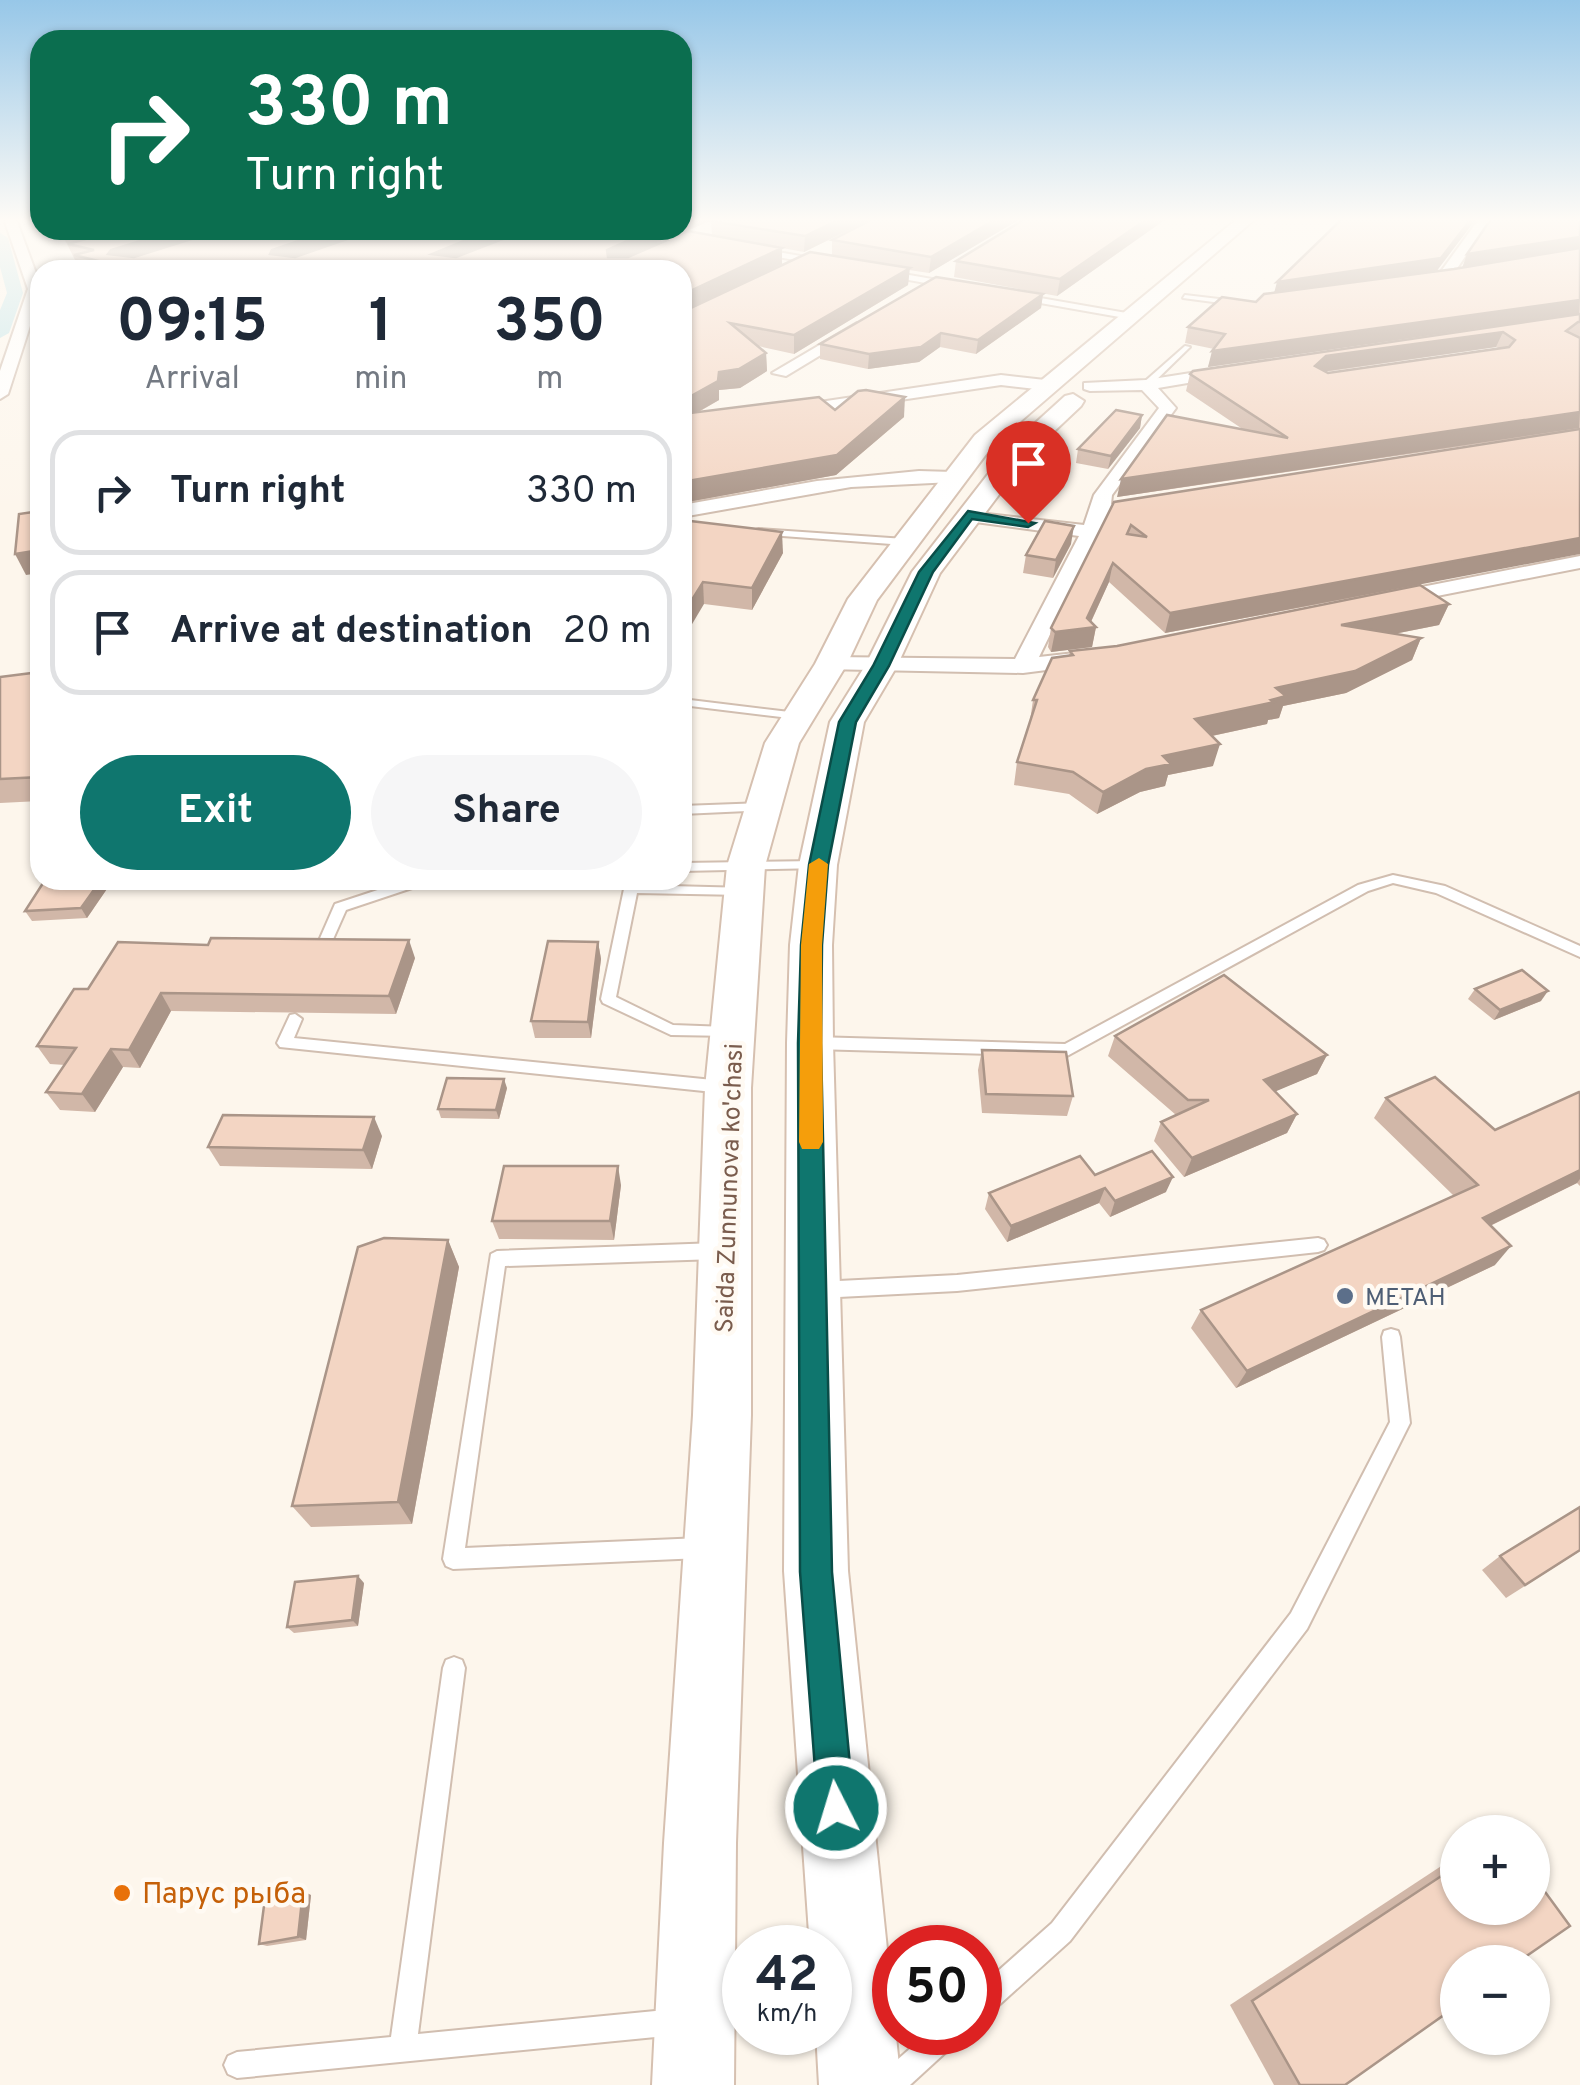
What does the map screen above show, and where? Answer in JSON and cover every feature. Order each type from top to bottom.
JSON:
[{"type":"main road","name":"Saida Zunnunova ko'chasi","points":[[693,2085],[715,1548],[728,1088],[745,878],[763,808],[790,730],[863,599],[905,542],[1084,377],[1132,316]]},
{"type":"main road","points":[[1158,321],[1163,316]]},
{"type":"main road","name":"Saida Zunnunova ko'chasi","points":[[860,2085],[816,1572],[811,945],[818,865],[848,722],[881,666],[980,472]]},
{"type":"main road","points":[[790,730],[842,748]]},
{"type":"street","points":[[0,394],[27,316]]},
{"type":"street","points":[[780,373],[865,322]]},
{"type":"street","points":[[1146,384],[1243,370]]},
{"type":"street","points":[[760,416],[1001,380],[1084,377],[1146,384],[1198,398]]},
{"type":"street","points":[[1023,666],[1095,521],[1103,496],[1168,408],[1146,384]]},
{"type":"street","points":[[692,509],[862,478],[980,472],[1095,521],[1171,502]]},
{"type":"street","points":[[1371,603],[1580,562]]},
{"type":"street","points":[[830,664],[1023,666],[1124,652]]},
{"type":"lane","points":[[1146,384],[1187,347]]},
{"type":"lane","points":[[742,533],[782,531],[905,542]]},
{"type":"lane","points":[[692,705],[790,730]]},
{"type":"lane","points":[[692,810],[763,808]]},
{"type":"lane","points":[[692,883],[818,865]]},
{"type":"lane","points":[[692,869],[745,878]]},
{"type":"lane","points":[[810,1043],[1066,1050],[1363,888],[1393,880],[1440,889],[1580,952]]},
{"type":"lane","points":[[322,952],[340,907],[392,890]]},
{"type":"lane","points":[[630,890],[608,999],[671,1030],[733,1032]]},
{"type":"lane","points":[[295,1018],[285,1043],[728,1088]]},
{"type":"lane","points":[[812,1291],[957,1283],[1318,1245]]},
{"type":"lane","points":[[715,1548],[452,1559],[497,1259],[725,1251]]},
{"type":"lane","points":[[1002,1984],[1061,1932],[1299,1621],[1400,1422],[1392,1337]]},
{"type":"lane","points":[[403,2049],[454,1668]]},
{"type":"lane","points":[[237,2065],[695,2020]]},
{"type":"lane","points":[[890,2085],[923,2055]]},
{"type":"building","points":[[692,316],[826,316],[794,335],[730,323],[766,353],[739,369],[719,372],[718,381],[692,395]]},
{"type":"building","points":[[868,316],[1011,316],[978,340],[941,333],[921,347],[869,354],[820,344]]},
{"type":"building","points":[[1200,316],[1462,316],[1212,351],[1225,334],[1188,327]]},
{"type":"building","points":[[1580,316],[1580,322],[1566,331],[1580,338],[1580,412],[1121,479],[1167,415],[1288,438],[1190,374]],"holes":[[[1503,332],[1515,340],[1509,347],[1328,373],[1315,366],[1326,356]]]},
{"type":"building","points":[[858,391],[905,397],[837,455],[692,480],[692,413],[819,397],[835,410]]},
{"type":"building","points":[[1116,410],[1142,415],[1111,456],[1078,449]]},
{"type":"building","points":[[1580,429],[1580,538],[1170,613],[1113,563],[1087,618],[1096,627],[1055,632],[1051,628],[1114,502]],"holes":[[[1131,525],[1147,537],[1127,534]]]},
{"type":"building","points":[[30,512],[30,552],[15,554],[19,514]]},
{"type":"building","points":[[692,521],[782,532],[752,588],[703,582],[692,600]]},
{"type":"building","points":[[1045,521],[1074,526],[1056,560],[1026,555]]},
{"type":"building","points":[[1420,585],[1449,604],[1341,625],[1421,638],[1355,671],[1276,688],[1286,696],[1271,700],[1274,702],[1195,719],[1220,744],[1163,756],[1171,764],[1146,769],[1103,792],[1073,772],[1017,762],[1037,700],[1033,700],[1052,658],[1073,655],[1070,651],[1117,646]]},
{"type":"building","points":[[30,673],[30,778],[0,779],[0,677]]},
{"type":"building","points":[[39,890],[94,890],[81,908],[25,911]]},
{"type":"building","points":[[211,938],[409,940],[389,996],[161,993],[129,1050],[111,1049],[82,1094],[46,1092],[76,1048],[37,1046],[74,989],[88,989],[118,942],[208,945]]},
{"type":"building","points":[[548,941],[598,942],[588,1022],[531,1021]]},
{"type":"building","points":[[1522,970],[1548,991],[1500,1010],[1475,989]]},
{"type":"building","points":[[1224,975],[1327,1055],[1264,1080],[1297,1114],[1192,1158],[1161,1122],[1209,1100],[1188,1100],[1115,1036]]},
{"type":"building","points":[[982,1050],[1066,1052],[1073,1096],[986,1094]]},
{"type":"building","points":[[1435,1077],[1495,1130],[1579,1092],[1580,1170],[1483,1218],[1511,1246],[1247,1371],[1201,1310],[1478,1185],[1386,1098]]},
{"type":"building","points":[[447,1078],[504,1079],[496,1110],[438,1109]]},
{"type":"building","points":[[223,1115],[374,1117],[363,1150],[208,1147]]},
{"type":"building","points":[[1152,1151],[1173,1177],[1115,1201],[1105,1188],[1011,1226],[989,1193],[1080,1156],[1095,1175]]},
{"type":"building","points":[[504,1166],[618,1166],[610,1221],[492,1221]]},
{"type":"building","points":[[384,1238],[448,1240],[398,1502],[292,1506],[358,1247]]},
{"type":"building","points":[[1580,1507],[1580,1550],[1525,1585],[1500,1556]]},
{"type":"building","points":[[358,1576],[352,1620],[287,1627],[295,1582]]},
{"type":"building","points":[[1440,1877],[1440,1925],[1550,1925],[1550,1899],[1570,1926],[1543,1945],[1440,1945],[1440,2018],[1345,2085],[1300,2085],[1252,2001]]},
{"type":"building","points":[[303,1891],[298,1937],[259,1944],[265,1898]]},
{"type":"waterway","points":[[0,333],[6,316]]},
{"type":"slow traffic","points":[[811,1142],[811,945],[819,864]]},
{"type":"place","name":"МЕТАН","points":[[1345,1296]]},
{"type":"place","name":"Парус рыба","points":[[122,1893]]},
{"type":"route","points":[[836,1808],[816,1572],[810,1043],[811,945],[818,865],[848,722],[881,666],[926,572],[968,515],[1028,523]]}]
